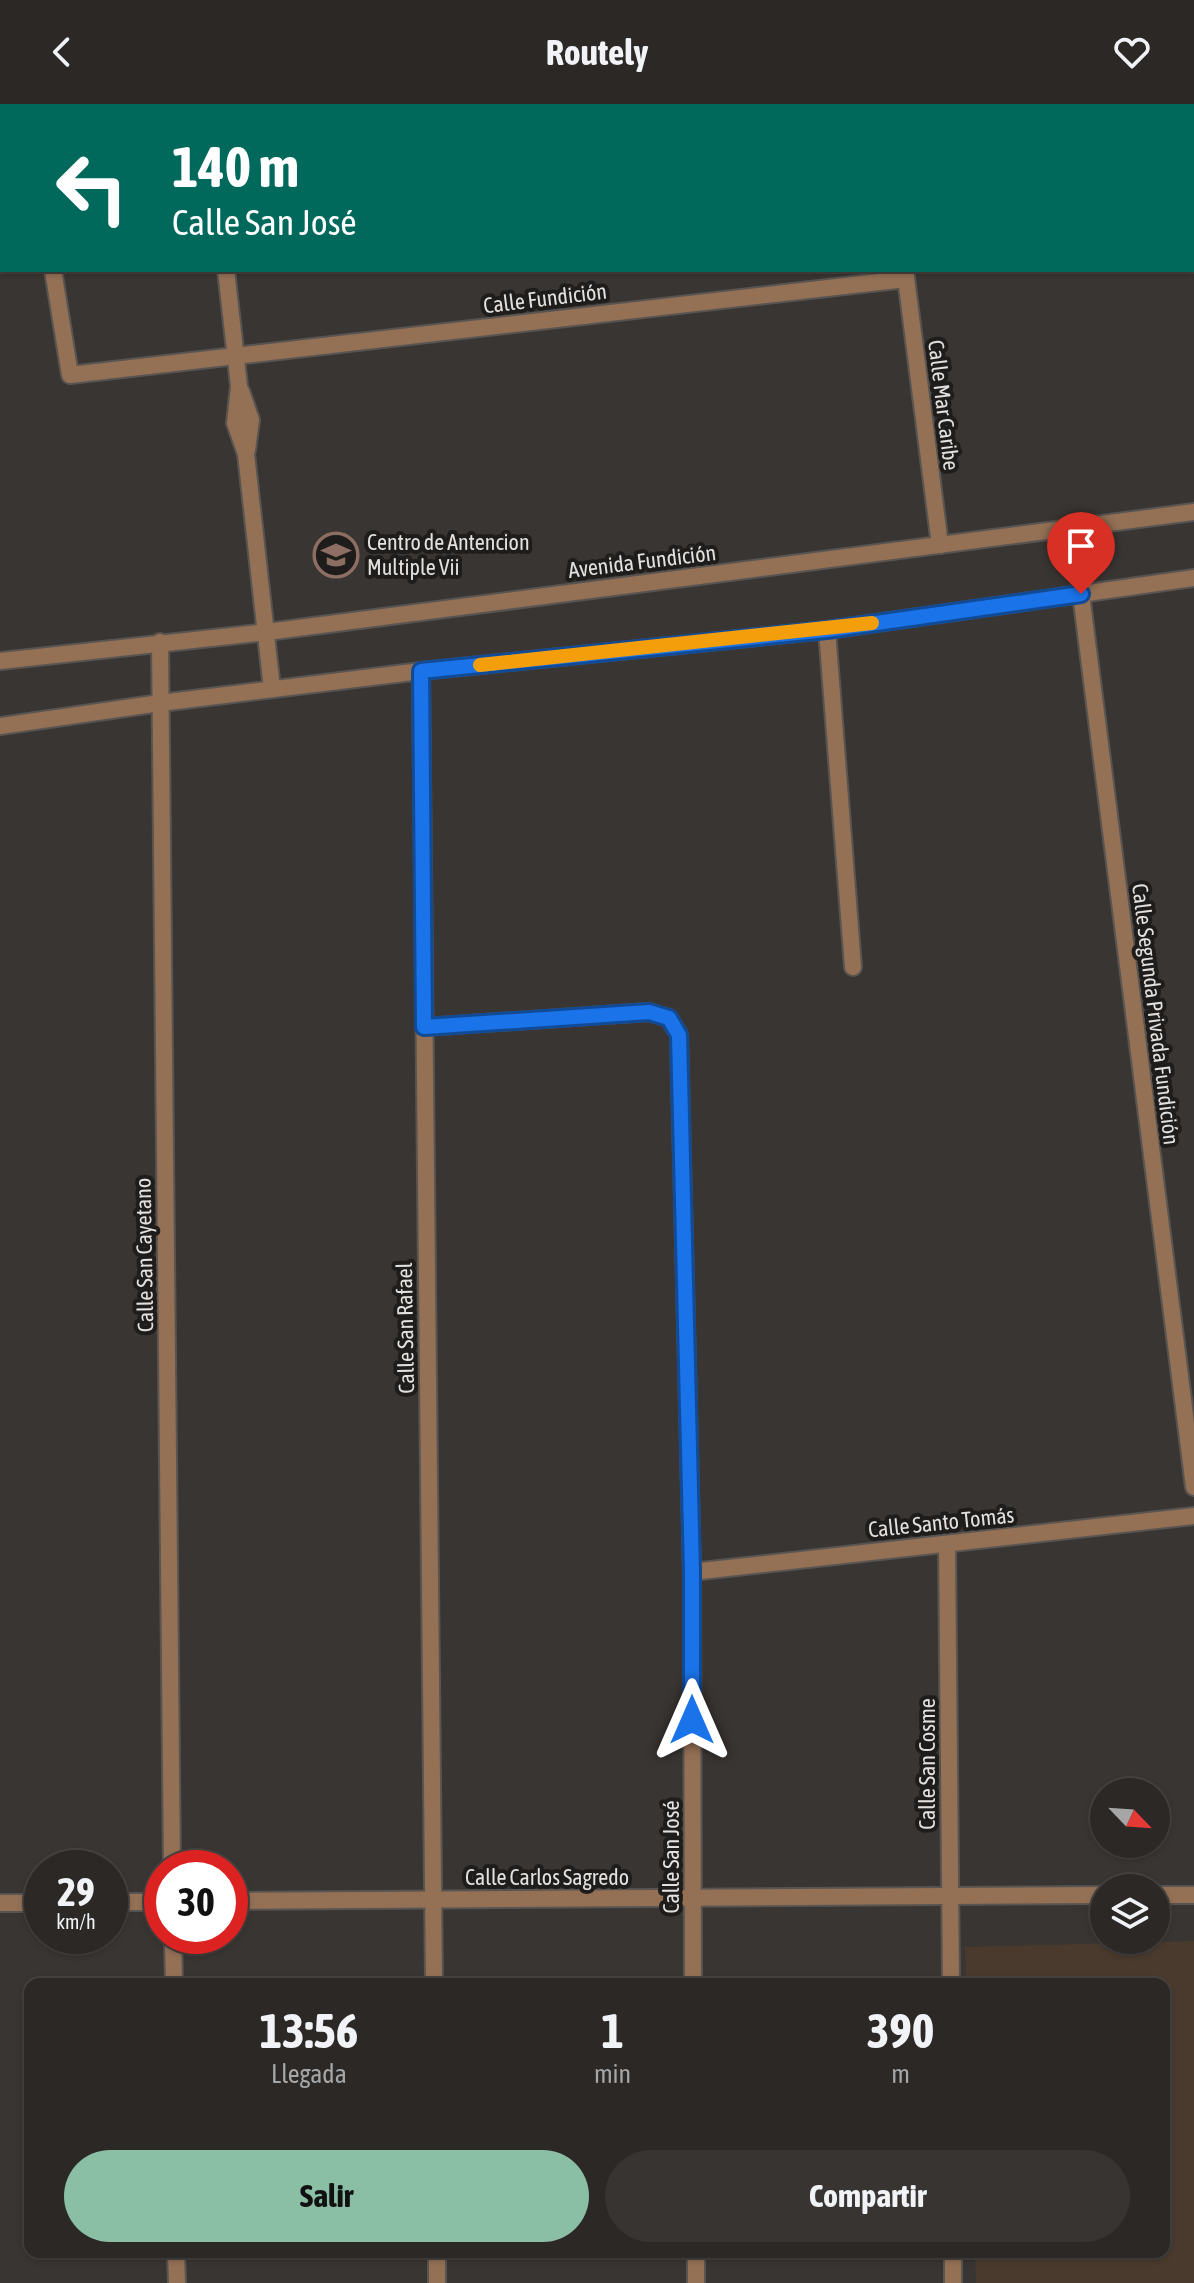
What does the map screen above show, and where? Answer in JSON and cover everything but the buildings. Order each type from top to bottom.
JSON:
[{"type":"street","name":"Calle Fundición","points":[[53,272],[70,375],[906,274]]},
{"type":"street","points":[[226,272],[239,386],[235,423],[246,454],[272,689]]},
{"type":"street","name":"Calle Mar Caribe","points":[[906,274],[940,545]]},
{"type":"street","name":"Avenida Fundición","points":[[0,661],[267,632],[1194,512]]},
{"type":"street","points":[[0,726],[421,671],[827,630],[1194,578]]},
{"type":"street","name":"Calle Segunda Privada Fundición","points":[[1081,594],[1194,1487]]},
{"type":"street","points":[[827,630],[853,967]]},
{"type":"street","name":"Calle San Cayetano","points":[[160,642],[172,1850]]},
{"type":"street","name":"Calle San Rafael","points":[[421,671],[434,1978]]},
{"type":"street","name":"Calle San José","points":[[424,1027],[649,1012],[669,1018],[679,1035],[692,1572],[693,1978]]},
{"type":"street","name":"Calle Santo Tomás","points":[[692,1572],[1194,1516]]},
{"type":"street","name":"Calle San Cosme","points":[[947,1544],[951,1978]]},
{"type":"street","name":"Calle Carlos Sagredo","points":[[248,1901],[1090,1895]]},
{"type":"street","points":[[1170,1895],[1194,1895]]},
{"type":"street","points":[[0,1903],[24,1903]]},
{"type":"street","points":[[173,1954],[174,1978]]},
{"type":"street","points":[[176,2258],[177,2283]]},
{"type":"street","points":[[437,2258],[437,2283]]},
{"type":"street","points":[[696,2258],[696,2283]]},
{"type":"street","points":[[953,2258],[953,2283]]},
{"type":"shaded area","points":[[1194,1941],[1194,2283],[976,2283],[975,2258],[1170,2258],[1170,1978],[966,1978],[965,1947],[1090,1944],[1090,1954],[1170,1954],[1170,1942]]},
{"type":"slow traffic","points":[[480,665],[872,623]]},
{"type":"place","name":"Centro de Antencion Multiple Vii","points":[[336,555]]},
{"type":"route","points":[[692,1720],[692,1572],[679,1035],[669,1018],[649,1012],[424,1027],[421,671],[827,630],[1081,594]]}]
